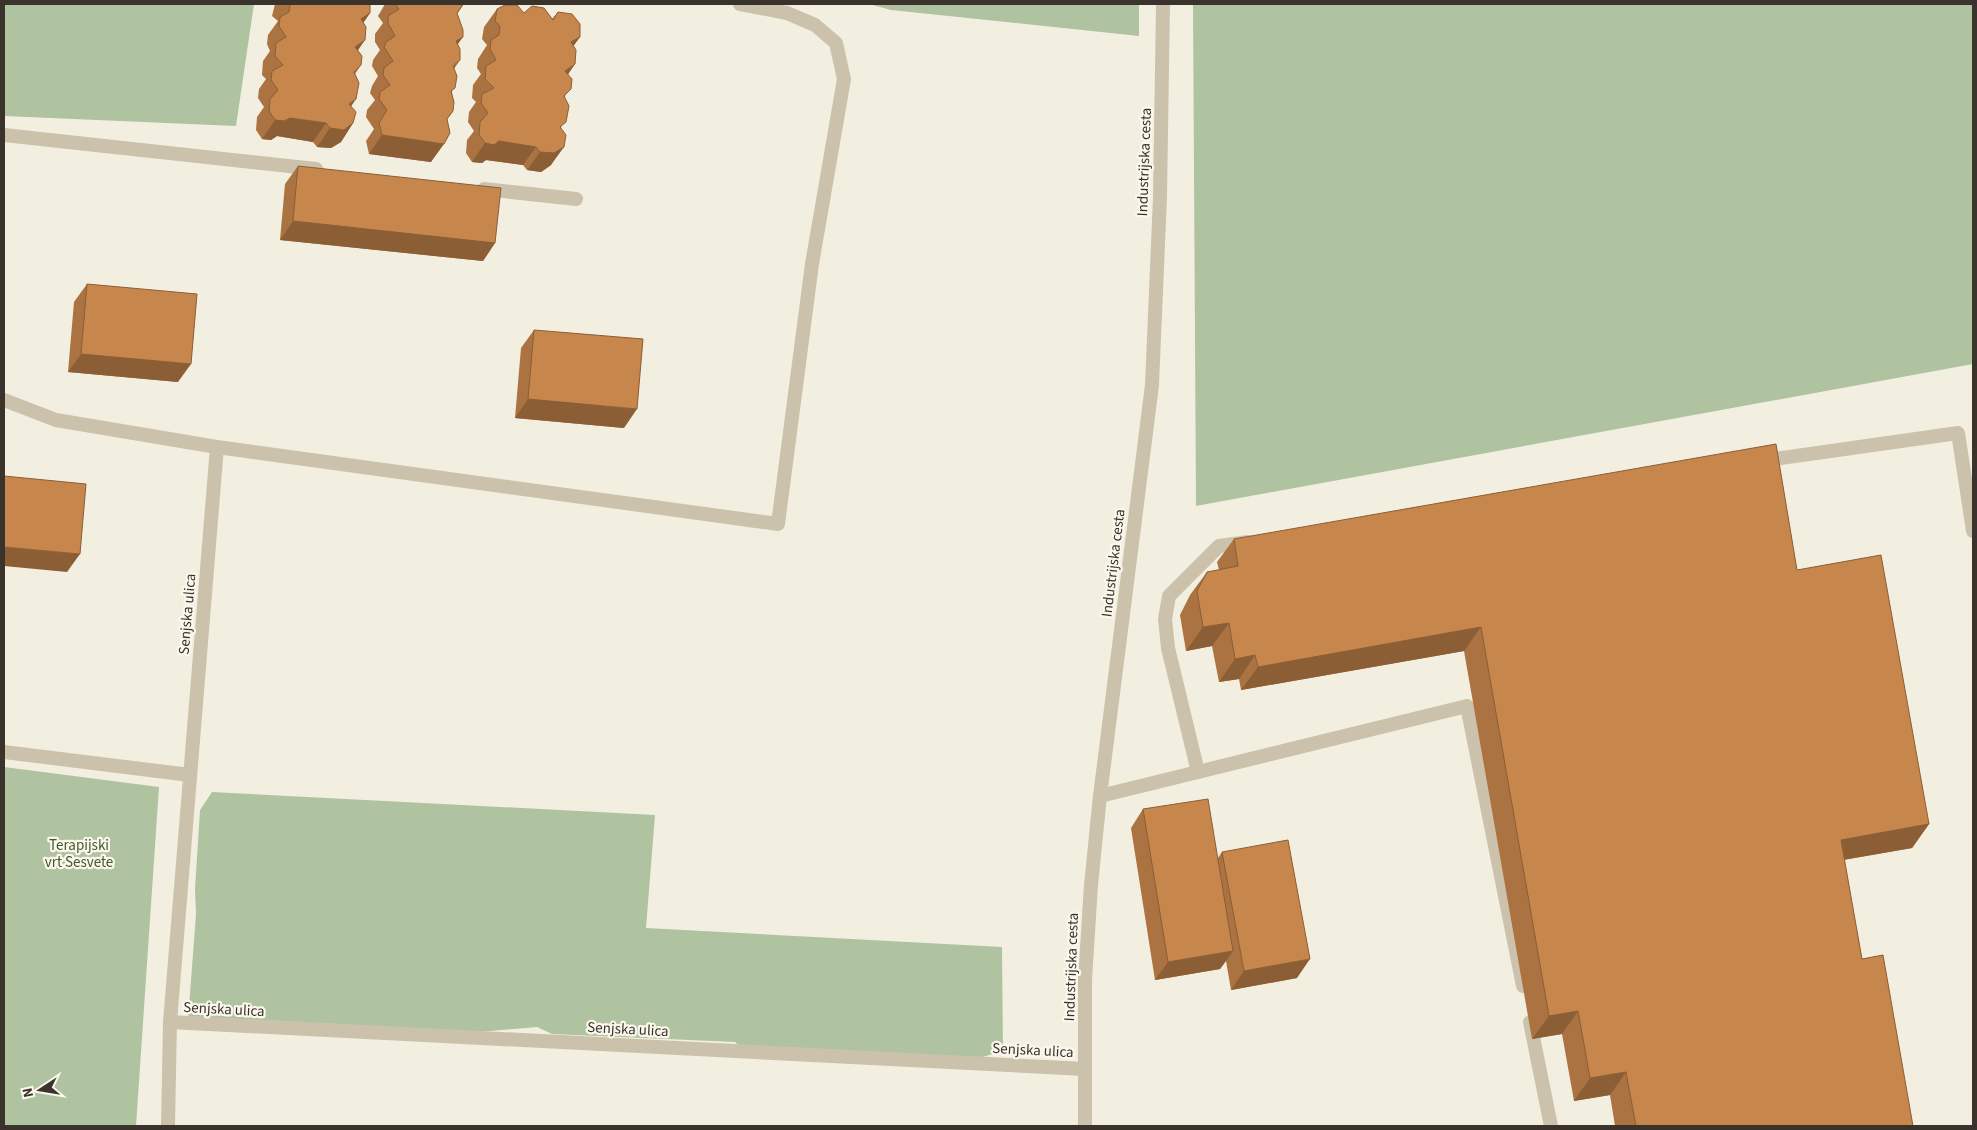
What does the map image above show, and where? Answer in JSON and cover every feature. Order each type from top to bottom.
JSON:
[{"type":"street","points":[[4,400],[56,420],[217,447],[778,524],[812,264],[844,79],[836,43],[815,25],[787,13],[740,4]]},
{"type":"street","name":"Industrijska cesta","points":[[1085,1126],[1085,980],[1091,885],[1100,796],[1152,385],[1160,197],[1163,4]]},
{"type":"street","points":[[4,135],[330,171]]},
{"type":"street","points":[[468,187],[576,199]]},
{"type":"street","points":[[1742,463],[1958,433],[1973,531]]},
{"type":"street","name":"Senjska ulica","points":[[168,1126],[170,1022],[217,447]]},
{"type":"street","points":[[1198,772],[1168,648],[1164,619],[1168,596],[1220,546],[1258,540]]},
{"type":"street","points":[[1100,796],[1468,706],[1551,1126]]},
{"type":"street","points":[[4,752],[190,775]]},
{"type":"street","name":"Senjska ulica","points":[[170,1022],[1085,1068]]},
{"type":"green space","points":[[4,4],[254,4],[236,126],[4,116]]},
{"type":"green space","points":[[869,4],[1139,4],[1139,36],[891,10]]},
{"type":"green space","points":[[1193,4],[1973,4],[1973,364],[1196,506]]},
{"type":"green space","name":"Terapijski vrt Sesvete","points":[[4,767],[159,787],[136,1126],[4,1126]]},
{"type":"green space","points":[[212,792],[655,815],[646,928],[1002,947],[1003,1051],[979,1058],[742,1048],[735,1042],[552,1034],[537,1027],[479,1032],[188,1020],[196,914],[195,889],[200,810]]},
{"type":"building","points":[[290,4],[370,4],[370,13],[361,19],[366,27],[365,40],[355,47],[362,56],[361,65],[354,72],[359,83],[356,99],[349,104],[356,112],[353,123],[344,130],[330,128],[326,123],[290,118],[284,121],[275,120],[269,111],[270,99],[278,90],[271,80],[272,71],[283,65],[275,56],[276,43],[286,37],[279,26],[280,17],[289,12]]},
{"type":"building","points":[[395,4],[463,4],[457,13],[463,30],[463,37],[456,41],[460,49],[460,60],[453,66],[457,76],[455,88],[451,91],[454,102],[453,111],[447,119],[450,133],[444,144],[382,135],[379,123],[387,110],[379,99],[380,92],[390,85],[383,75],[384,68],[393,61],[384,47],[386,42],[395,36],[388,23],[388,16],[399,9]]},
{"type":"building","points":[[505,5],[517,5],[524,13],[532,6],[544,8],[553,20],[558,12],[572,14],[580,24],[580,37],[571,42],[576,50],[575,64],[565,71],[572,79],[571,89],[564,96],[569,106],[566,122],[560,127],[566,135],[564,147],[554,153],[540,152],[536,147],[499,141],[494,145],[485,143],[479,135],[480,122],[488,113],[481,103],[482,94],[494,88],[485,79],[486,66],[496,60],[490,49],[491,40],[499,35],[500,26],[495,21],[497,9]]},
{"type":"building","points":[[298,166],[501,188],[495,243],[293,221]]},
{"type":"building","points":[[87,284],[197,294],[191,364],[81,354]]},
{"type":"building","points":[[534,330],[643,339],[637,409],[528,399]]},
{"type":"building","points":[[1776,444],[1797,570],[1881,555],[1929,824],[1841,840],[1862,959],[1883,955],[1913,1126],[1636,1126],[1626,1072],[1590,1078],[1578,1011],[1549,1016],[1481,627],[1258,667],[1255,655],[1235,659],[1229,623],[1203,627],[1197,591],[1207,572],[1238,566],[1234,539]]},
{"type":"building","points":[[4,476],[86,484],[80,554],[4,547]]},
{"type":"building","points":[[1208,799],[1233,951],[1168,962],[1143,809]]},
{"type":"building","points":[[1288,840],[1310,959],[1244,971],[1222,852]]}]
